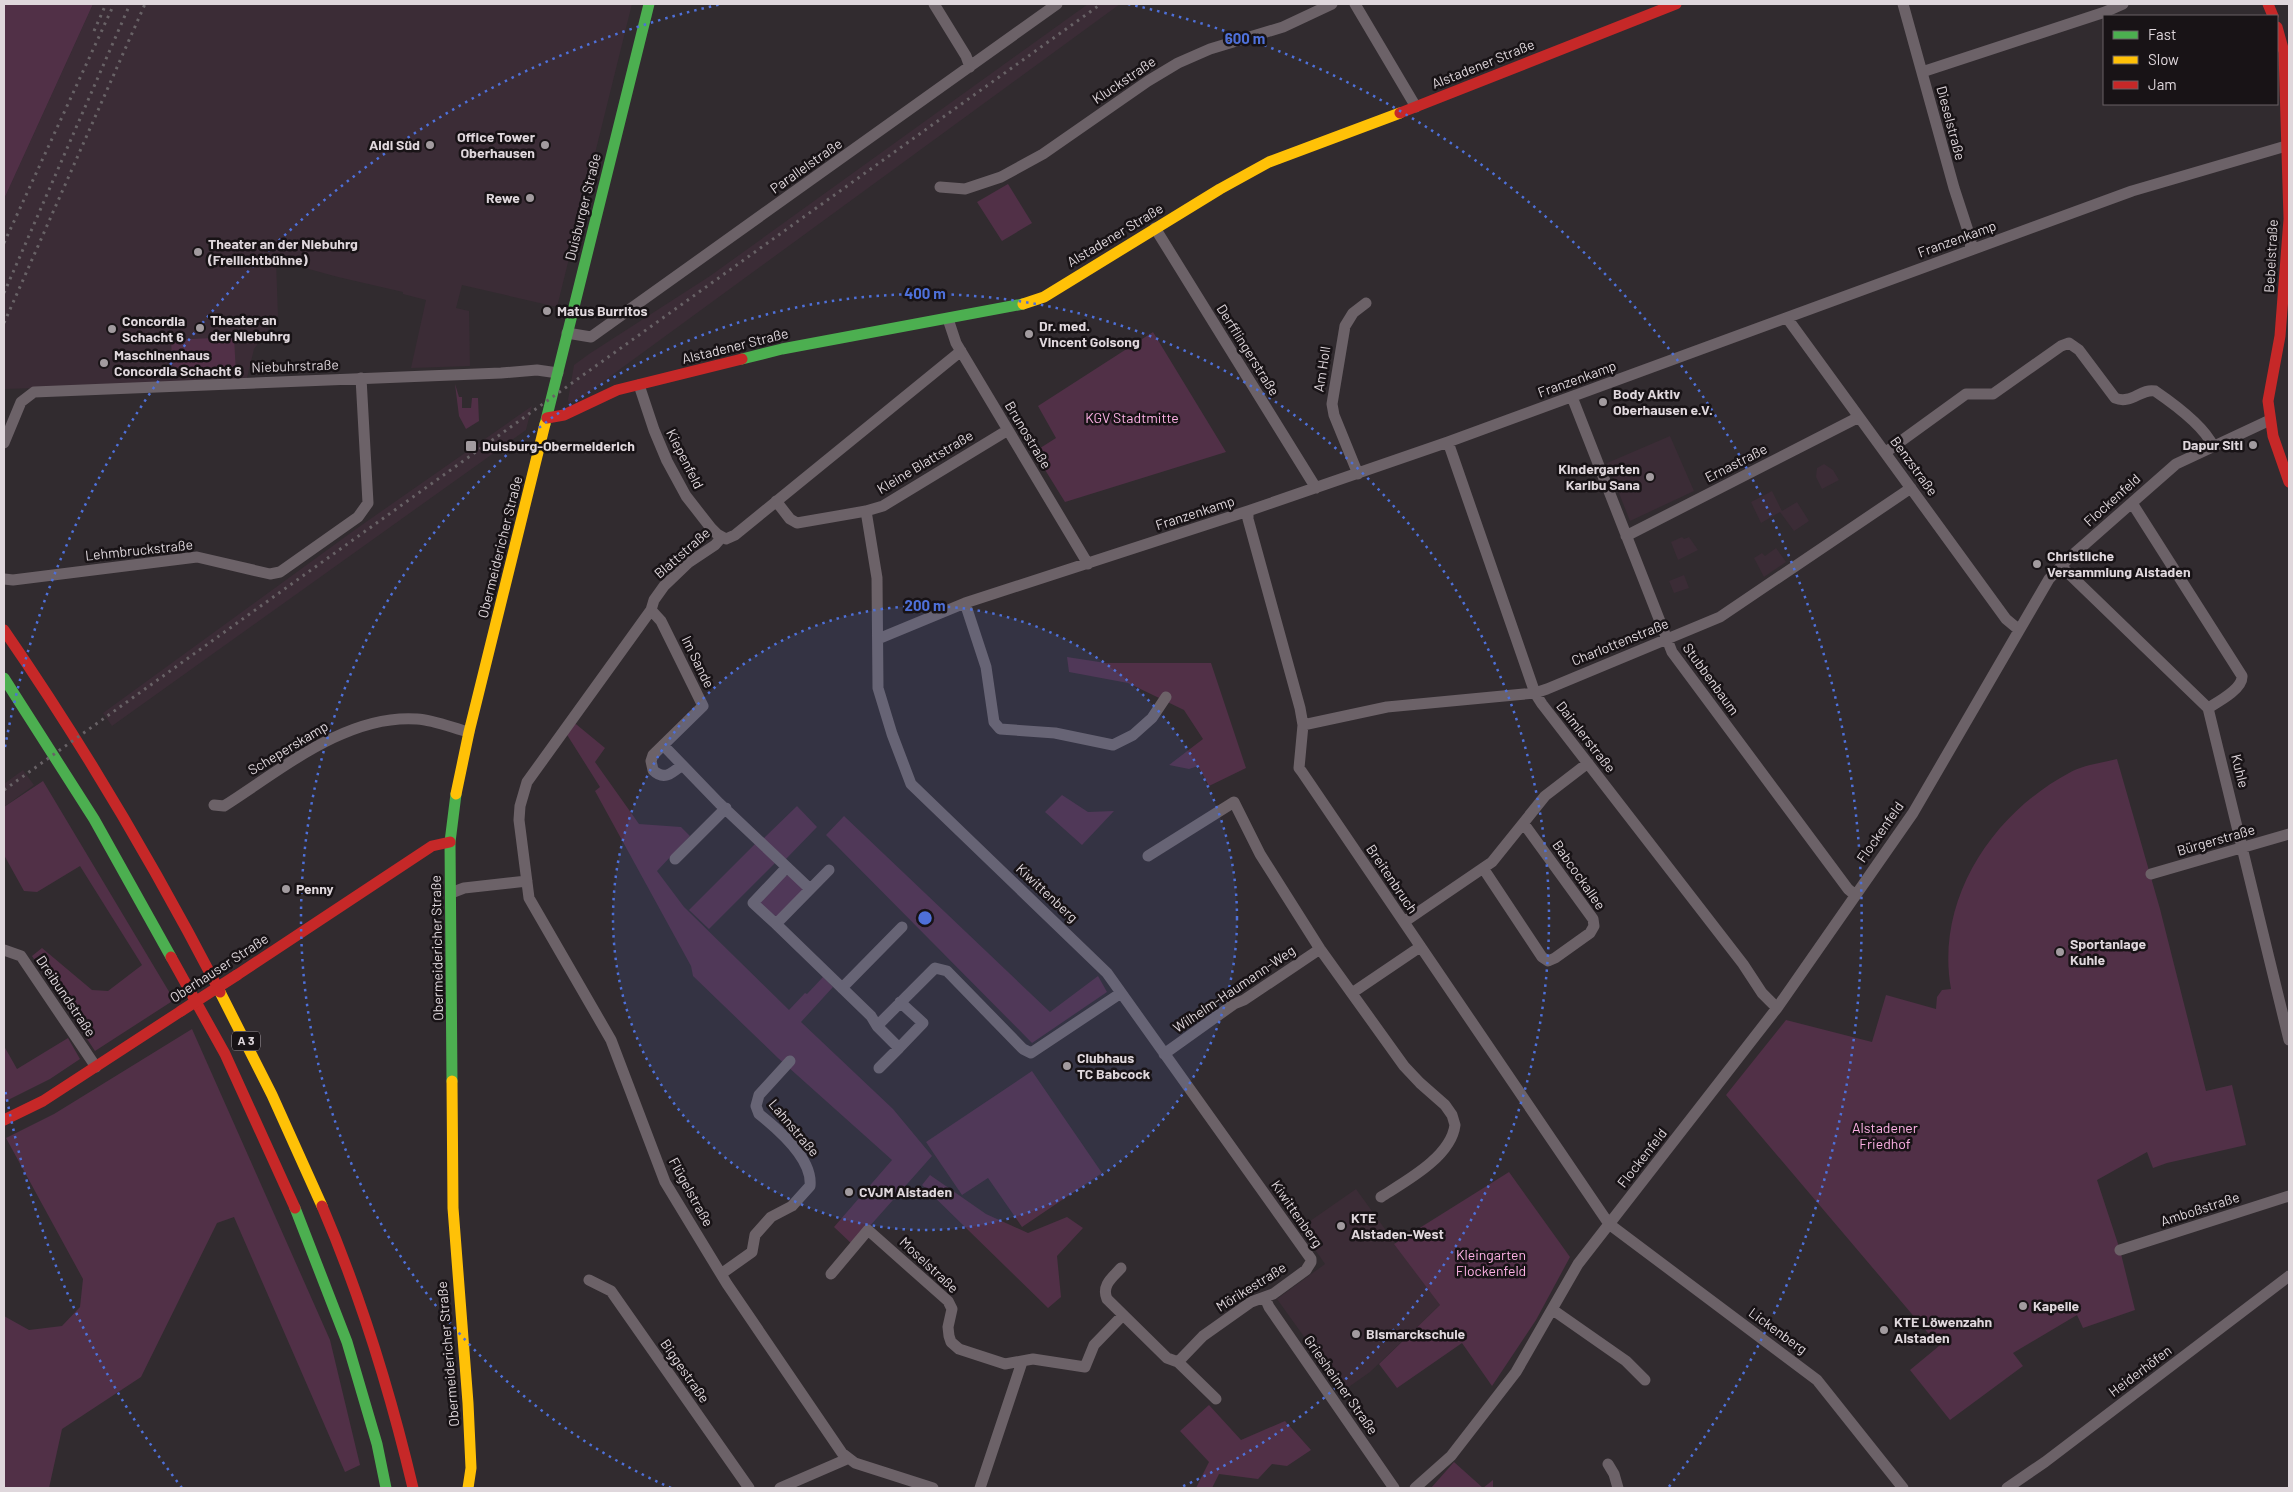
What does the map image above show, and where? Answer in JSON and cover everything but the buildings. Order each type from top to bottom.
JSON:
[{"type":"main road","name":"Duisburger Straße","points":[[546,418],[649,4]]},
{"type":"main road","name":"Alstadener Straße","points":[[546,418],[558,417],[598,398],[640,385],[782,349],[948,320],[1035,301],[1269,162],[1416,107],[1676,4]]},
{"type":"main road","name":"Bebelstraße","points":[[2278,30],[2287,52],[2287,260],[2280,336],[2268,401],[2275,446],[2289,481]]},
{"type":"main road","name":"Obermeidericher Straße","points":[[468,1488],[471,1468],[468,1403],[456,1274],[453,1208],[450,842],[453,808],[469,732],[546,418]]},
{"type":"main road","name":"A 3","points":[[4,630],[42,683],[160,878],[252,1051],[325,1213],[372,1336],[405,1451],[413,1488]]},
{"type":"main road","name":"A 3","points":[[4,678],[94,819],[225,1054],[301,1220],[347,1342],[377,1444],[386,1488]]},
{"type":"main road","name":"Oberhauser Straße","points":[[4,1120],[43,1101],[432,846],[450,842]]},
{"type":"street","points":[[934,4],[966,56],[970,66]]},
{"type":"street","name":"Parallelstraße","points":[[568,332],[591,337],[1057,4]]},
{"type":"street","name":"Kluckstraße","points":[[940,187],[965,189],[1001,177],[1043,154],[1148,81],[1178,63],[1210,49],[1283,28],[1332,4]]},
{"type":"street","points":[[1355,4],[1416,107]]},
{"type":"street","name":"Dieselstraße","points":[[1904,4],[1971,240],[1970,250]]},
{"type":"street","points":[[1922,72],[2105,12],[2123,4]]},
{"type":"street","name":"Franzenkamp","points":[[878,639],[965,603],[1248,511],[1448,442],[2132,191],[2286,146]]},
{"type":"street","name":"Derfflingerstraße","points":[[1156,228],[1316,488]]},
{"type":"street","name":"Am Holl","points":[[1358,474],[1334,415],[1332,404],[1345,326],[1352,313],[1366,303]]},
{"type":"street","name":"Benzstraße","points":[[1788,318],[2006,619],[2018,629]]},
{"type":"street","name":"Brunostraße","points":[[948,320],[953,337],[961,351],[1088,564]]},
{"type":"street","points":[[1886,452],[1966,394],[1993,394],[2061,346],[2069,343],[2079,350],[2115,398],[2128,400],[2149,390],[2155,391],[2201,429],[2209,437],[2213,446]]},
{"type":"street","name":"Blattstraße","points":[[527,881],[520,806],[527,782],[651,610],[654,600],[664,586],[688,563],[715,545],[722,537],[731,538],[961,351]]},
{"type":"street","name":"Niebuhrstraße","points":[[4,443],[21,402],[34,392],[536,370],[558,372]]},
{"type":"street","name":"Lehmbruckstraße","points":[[4,579],[13,580],[197,557],[270,574],[280,572],[358,517],[368,503],[361,378]]},
{"type":"street","name":"Kiepenfeld","points":[[640,385],[654,430],[670,467],[698,513],[722,537]]},
{"type":"street","name":"Stubbenbaum","points":[[1572,397],[1672,652],[1848,889],[1855,895]]},
{"type":"street","name":"Ernastraße","points":[[1626,536],[1859,416]]},
{"type":"street","name":"Flockenfeld","points":[[1415,1488],[1442,1465],[1462,1442],[1524,1361],[1578,1264],[1777,1008],[1923,797],[2040,592],[2061,566],[2176,464],[2270,420]]},
{"type":"street","name":"Kleine Blattstraße","points":[[776,501],[792,521],[797,523],[866,511],[888,503],[1008,430]]},
{"type":"street","name":"Daimlerstraße","points":[[1448,442],[1535,693],[1743,964],[1762,993],[1777,1008]]},
{"type":"street","name":"Charlottenstraße","points":[[1303,725],[1387,707],[1535,693],[1725,614],[1911,488]]},
{"type":"street","points":[[2061,566],[2208,708],[2237,687],[2242,682],[2242,676],[2132,503]]},
{"type":"street","name":"Kiwittenberg","points":[[866,511],[877,578],[878,688],[892,734],[911,784],[1100,964],[1309,1255],[1312,1262]]},
{"type":"street","name":"Breitenbruch","points":[[1248,511],[1248,519],[1303,725],[1300,770],[1609,1224]]},
{"type":"street","points":[[965,603],[986,667],[994,722],[1000,729],[1055,733],[1113,745],[1133,736],[1152,718],[1166,697]]},
{"type":"street","name":"Im Sande","points":[[651,610],[661,621],[703,706],[652,758],[652,767],[656,773],[663,776],[668,776],[682,765]]},
{"type":"street","name":"Kuhle","points":[[2208,708],[2289,1040]]},
{"type":"street","name":"Scheperskamp","points":[[214,805],[224,806],[319,746],[341,734],[373,722],[418,719],[469,732]]},
{"type":"street","points":[[663,745],[810,889]]},
{"type":"street","points":[[1404,922],[1498,857],[1549,792],[1588,763]]},
{"type":"street","points":[[1148,856],[1234,802],[1260,854],[1320,949],[1410,1073],[1441,1100],[1454,1120],[1454,1129],[1450,1141],[1424,1170],[1381,1197]]},
{"type":"street","points":[[675,859],[726,808]]},
{"type":"street","name":"Babcockallee","points":[[1483,868],[1542,958],[1548,961],[1555,958],[1590,933],[1594,926],[1593,919],[1524,824]]},
{"type":"street","name":"Bürgerstraße","points":[[2151,874],[2289,834]]},
{"type":"street","points":[[787,867],[753,903],[871,1016],[877,1026],[900,1048]]},
{"type":"street","points":[[776,924],[829,870]]},
{"type":"street","points":[[451,893],[464,888],[527,881]]},
{"type":"street","name":"Flügelstraße","points":[[527,881],[530,901],[614,1046],[665,1182],[756,1329],[848,1459]]},
{"type":"street","points":[[842,988],[902,927]]},
{"type":"street","points":[[1352,993],[1420,947]]},
{"type":"street","name":"Wilhelm-Haumann-Weg","points":[[1164,1054],[1234,1004],[1244,1000],[1320,949]]},
{"type":"street","name":"Dreibundstraße","points":[[4,950],[21,956],[96,1067]]},
{"type":"street","points":[[877,1026],[935,968],[944,969],[992,1015],[1023,1049],[1031,1052],[1121,993]]},
{"type":"street","points":[[879,1068],[923,1023],[900,1002]]},
{"type":"street","name":"Lahnstraße","points":[[721,1274],[752,1252],[755,1235],[771,1217],[792,1206],[810,1186],[810,1173],[803,1158],[759,1114],[756,1106],[759,1095],[790,1061]]},
{"type":"street","name":"Amboßstraße","points":[[2120,1250],[2289,1196]]},
{"type":"street","name":"Lickenberg","points":[[1609,1224],[1817,1380],[1903,1488]]},
{"type":"street","name":"Moselstraße","points":[[831,1274],[868,1230],[951,1304],[952,1313],[948,1327],[949,1336],[959,1349],[1005,1364],[1033,1359],[1085,1367],[1094,1345],[1122,1316]]},
{"type":"street","name":"Mörikestraße","points":[[1178,1362],[1203,1336],[1251,1302],[1265,1298],[1306,1270],[1312,1262]]},
{"type":"street","points":[[1121,1268],[1108,1282],[1105,1291],[1106,1299],[1167,1358],[1178,1362],[1216,1399]]},
{"type":"street","name":"Heiderhöfen","points":[[2007,1488],[2045,1462],[2289,1276]]},
{"type":"street","name":"Biggestraße","points":[[589,1280],[611,1292],[749,1488]]},
{"type":"street","name":"Griesheimer Straße","points":[[1265,1298],[1269,1308],[1394,1488]]},
{"type":"street","points":[[1553,1310],[1626,1361],[1645,1380]]},
{"type":"street","points":[[980,1488],[1022,1362]]},
{"type":"street","points":[[780,1488],[848,1459],[932,1488]]},
{"type":"street","points":[[1608,1464],[1614,1474],[1618,1488]]},
{"type":"shaded area","points":[[93,4],[632,4],[557,307],[462,285],[456,308],[469,311],[470,366],[411,368],[426,300],[403,294],[403,292],[276,260],[278,316],[254,349],[247,378],[242,382],[4,389],[4,199]]},
{"type":"shaded area","points":[[1088,4],[1120,4],[582,397],[569,403],[574,365],[710,276]]},
{"type":"shaded area","points":[[532,406],[526,430],[112,726],[103,713],[356,529]]},
{"type":"shaded area","name":"Kindergarten Karibu Sana","points":[[1670,436],[1694,491],[1630,521],[1607,463]]},
{"type":"shaded area","points":[[1824,464],[1833,470],[1839,480],[1822,489],[1816,477],[1817,468]]},
{"type":"shaded area","points":[[1772,491],[1782,511],[1797,502],[1809,521],[1794,531],[1780,512],[1761,523],[1751,502]]},
{"type":"shaded area","points":[[1682,537],[1684,539],[1689,537],[1698,550],[1678,560],[1671,542]]},
{"type":"shaded area","points":[[1776,548],[1786,562],[1764,577],[1754,558],[1762,553],[1765,556]]},
{"type":"shaded area","points":[[1684,575],[1689,588],[1674,593],[1669,581]]},
{"type":"shaded area","points":[[23,770],[34,785],[4,807],[4,784]]},
{"type":"shaded area","name":"Bismarckschule","points":[[1356,1189],[1440,1305],[1370,1372],[1343,1391],[1277,1299],[1325,1264],[1300,1228]]},
{"type":"green space","points":[[4,4],[93,4],[4,199]]},
{"type":"green space","points":[[1008,184],[1032,223],[1002,241],[977,202]]},
{"type":"green space","name":"KGV Stadtmitte","points":[[1153,332],[1226,452],[1065,502],[1034,452],[1056,438],[1038,406]]},
{"type":"green space","points":[[234,337],[236,374],[173,376],[171,340]]},
{"type":"green space","points":[[455,384],[459,397],[462,397],[462,408],[471,408],[472,398],[478,398],[479,421],[466,429],[459,416]]},
{"type":"green space","points":[[1067,657],[1106,663],[1211,663],[1246,768],[1209,786],[1198,766],[1189,769],[1169,765],[1203,739],[1184,710],[1128,683],[1069,672]]},
{"type":"green space","points":[[571,720],[605,748],[595,762],[639,824],[681,827],[690,836],[657,871],[684,907],[789,1010],[823,977],[833,987],[801,1022],[893,1109],[932,1156],[853,1245],[834,1227],[892,1160],[778,1058],[693,976],[691,966],[595,791],[600,787],[564,730]]},
{"type":"green space","name":"Alstadener Friedhof","points":[[2117,759],[2160,909],[2206,1091],[2232,1085],[2246,1145],[2153,1168],[2147,1152],[2097,1180],[2120,1250],[2135,1310],[2083,1328],[2077,1315],[2013,1353],[2023,1366],[1950,1420],[1910,1370],[1939,1346],[1726,1095],[1786,1020],[1872,1042],[1886,995],[1936,1009],[1937,997],[1942,990],[1951,989],[1948,956],[1952,923],[1961,892],[1975,863],[1994,836],[2016,812],[2041,790],[2074,770]]},
{"type":"green space","points":[[43,781],[174,1000],[95,1051],[32,956],[42,948],[92,990],[108,991],[142,965],[80,866],[37,892],[24,891],[4,855],[4,807]]},
{"type":"green space","points":[[1062,795],[1088,812],[1114,811],[1082,845],[1045,812]]},
{"type":"green space","points":[[797,806],[817,827],[785,860],[763,839]]},
{"type":"green space","points":[[844,816],[1050,1012],[1098,976],[1107,992],[1032,1043],[826,835]]},
{"type":"green space","points":[[757,842],[775,863],[709,929],[689,910]]},
{"type":"green space","points":[[789,875],[803,889],[777,917],[761,905],[761,901],[785,876]]},
{"type":"green space","points":[[192,1029],[330,1340],[360,1465],[345,1472],[234,1217],[217,1223],[141,1377],[62,1429],[49,1488],[4,1488],[4,1316],[29,1330],[62,1326],[80,1307],[83,1279],[6,1138],[54,1114]]},
{"type":"green space","points":[[68,1038],[80,1059],[50,1079],[4,1102],[4,1046],[17,1069]]},
{"type":"green space","points":[[1032,1071],[1102,1173],[1022,1227],[988,1178],[962,1195],[926,1142]]},
{"type":"green space","name":"Kleingarten Flockenfeld","points":[[1509,1172],[1570,1257],[1536,1320],[1492,1386],[1462,1343],[1397,1388],[1379,1364],[1440,1305],[1394,1244]]},
{"type":"green space","points":[[930,1175],[986,1214],[1028,1233],[1067,1217],[1083,1228],[1057,1256],[1061,1297],[1048,1308],[922,1185]]},
{"type":"green space","points":[[1209,1405],[1241,1440],[1285,1421],[1311,1450],[1287,1466],[1272,1464],[1258,1479],[1219,1474],[1212,1488],[1196,1488],[1209,1462],[1180,1431]]},
{"type":"green space","points":[[1454,1462],[1483,1488],[1431,1488]]},
{"type":"green space","points":[[1493,1480],[1493,1488],[1483,1488]]},
{"type":"railway","points":[[94,31],[106,4]]},
{"type":"railway","points":[[4,243],[114,4]]},
{"type":"railway","points":[[4,293],[130,4]]},
{"type":"railway","points":[[4,323],[145,4]]},
{"type":"railway","points":[[4,790],[1101,4]]},
{"type":"traffic: fast","points":[[545,424],[649,4]]},
{"type":"traffic: fast","points":[[742,359],[782,349],[1023,304]]},
{"type":"traffic: fast","points":[[4,678],[94,819],[171,957]]},
{"type":"traffic: fast","points":[[452,1081],[450,842],[456,794]]},
{"type":"traffic: fast","points":[[295,1208],[347,1342],[377,1444],[386,1488]]},
{"type":"traffic: slow","points":[[1023,304],[1044,297],[1220,189],[1269,162],[1400,113]]},
{"type":"traffic: slow","points":[[456,794],[469,732],[545,424]]},
{"type":"traffic: slow","points":[[220,992],[272,1095],[322,1206]]},
{"type":"traffic: slow","points":[[452,1081],[453,1208],[468,1403],[471,1468],[468,1488]]},
{"type":"traffic: jam","points":[[1400,113],[1676,4]]},
{"type":"traffic: jam","points":[[2268,4],[2273,15]]},
{"type":"traffic: jam","points":[[2278,31],[2284,52],[2289,219],[2280,336],[2268,401],[2273,436],[2289,482]]},
{"type":"traffic: jam","points":[[547,418],[564,415],[617,390],[742,359]]},
{"type":"traffic: jam","points":[[4,630],[34,674],[118,808],[220,992]]},
{"type":"traffic: jam","points":[[237,975],[432,846],[450,842]]},
{"type":"traffic: jam","points":[[171,957],[225,1054],[295,1208]]},
{"type":"traffic: jam","points":[[181,1011],[237,975]]},
{"type":"traffic: jam","points":[[4,1120],[43,1101],[181,1011]]},
{"type":"traffic: jam","points":[[322,1206],[374,1345],[395,1416],[413,1488]]},
{"type":"place","name":"Aldi Süd","points":[[430,145]]},
{"type":"place","name":"Office Tower Oberhausen","points":[[545,145]]},
{"type":"place","name":"Rewe","points":[[530,198]]},
{"type":"place","name":"Theater an der Niebuhrg (Freilichtbühne)","points":[[198,252]]},
{"type":"place","name":"Matus Burritos","points":[[547,311]]},
{"type":"place","name":"Theater an der Niebuhrg","points":[[200,328]]},
{"type":"place","name":"Concordia Schacht 6","points":[[112,329]]},
{"type":"place","name":"Dr. med. Vincent Golsong","points":[[1029,334]]},
{"type":"place","name":"Maschinenhaus Concordia Schacht 6","points":[[104,363]]},
{"type":"place","name":"Body Aktiv Oberhausen e.V.","points":[[1603,402]]},
{"type":"place","name":"Dapur Siti","points":[[2253,445]]},
{"type":"place","name":"Duisburg-Obermeiderich","points":[[471,446]]},
{"type":"place","name":"Kindergarten Karibu Sana","points":[[1650,477]]},
{"type":"place","name":"Christliche Versammlung Alstaden","points":[[2037,564]]},
{"type":"place","name":"Penny","points":[[286,889]]},
{"type":"place","name":"Sportanlage Kuhle","points":[[2060,952]]},
{"type":"place","name":"Clubhaus TC Babcock","points":[[1067,1066]]},
{"type":"place","name":"CVJM Alstaden","points":[[849,1192]]},
{"type":"place","name":"KTE Alstaden-West","points":[[1341,1226]]},
{"type":"place","name":"Kapelle","points":[[2023,1306]]},
{"type":"place","name":"KTE Löwenzahn Alstaden","points":[[1884,1330]]},
{"type":"place","name":"Bismarckschule","points":[[1356,1334]]}]
